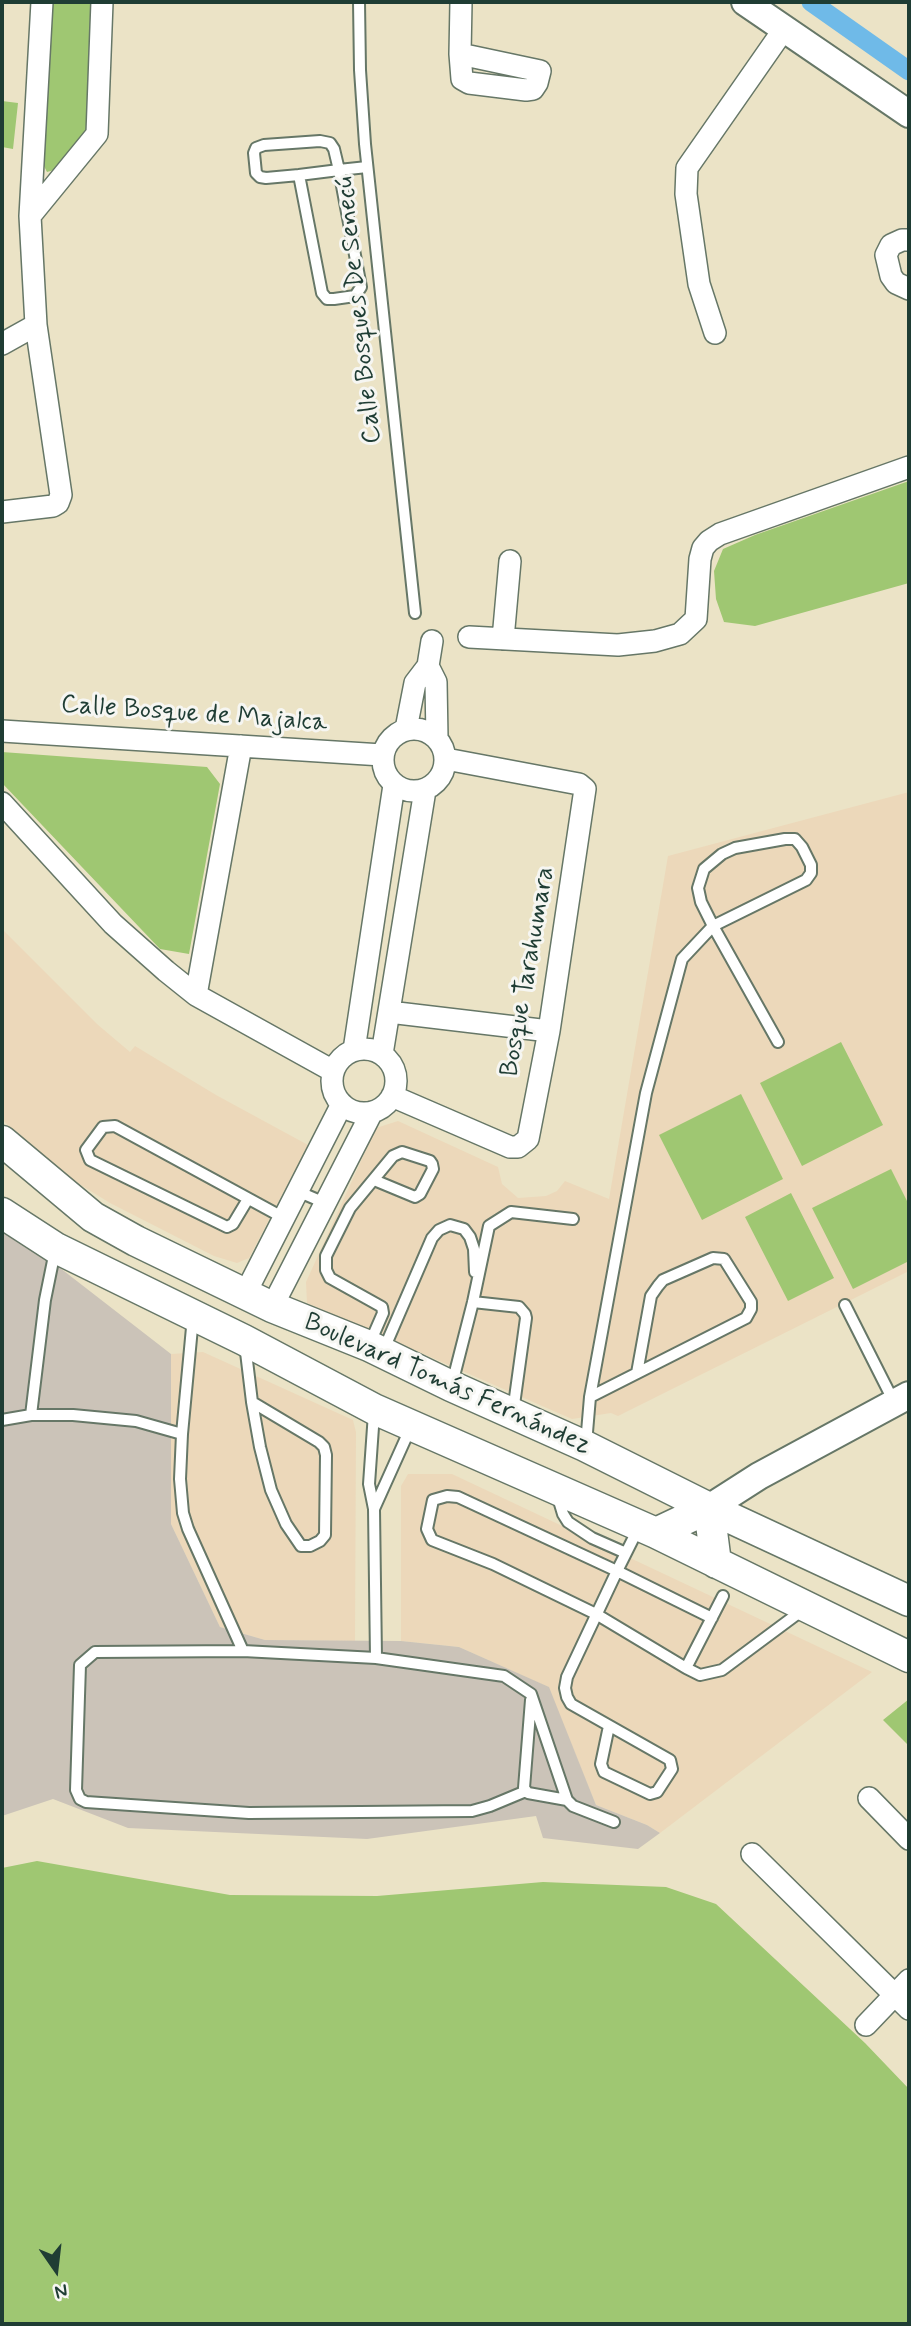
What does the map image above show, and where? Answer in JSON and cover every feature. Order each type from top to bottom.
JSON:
[{"type":"main road","name":"Boulevard Tomás Fernández","points":[[2,1141],[93,1217],[136,1241],[272,1307],[376,1349],[585,1446],[709,1508],[909,1601]]},
{"type":"main road","name":"Boulevard Tomás Fernández","points":[[2,1213],[56,1248],[244,1340],[374,1409],[648,1530],[909,1657]]},
{"type":"main road","points":[[56,1248],[59,1234],[64,1229],[80,1220],[93,1217]]},
{"type":"main road","points":[[648,1530],[709,1508],[716,1563]]},
{"type":"street","points":[[2,512],[53,506],[58,503],[61,495],[36,325],[30,216],[42,2]]},
{"type":"street","points":[[30,216],[94,141],[99,131],[102,2]]},
{"type":"street","points":[[460,54],[461,2]]},
{"type":"street","points":[[746,2],[909,114]]},
{"type":"street","points":[[715,333],[699,284],[686,194],[687,169],[784,29]]},
{"type":"street","points":[[909,240],[891,245],[886,255],[891,276],[896,284],[909,289]]},
{"type":"street","points":[[2,344],[36,325]]},
{"type":"street","points":[[469,637],[618,645],[680,635],[696,619],[700,559],[703,548],[709,541],[720,534],[909,467]]},
{"type":"street","points":[[503,639],[509,561]]},
{"type":"street","points":[[406,729],[415,683],[428,666],[432,641]]},
{"type":"street","points":[[428,666],[436,682],[437,738]]},
{"type":"street","points":[[406,729],[418,729],[437,738],[446,758],[441,776],[434,785],[425,790],[403,790],[394,785],[387,777],[382,755],[388,741],[406,729]]},
{"type":"street","name":"Calle Bosque de Majalca","points":[[2,732],[382,755]]},
{"type":"street","points":[[196,995],[241,746]]},
{"type":"street","name":"Bosque Tarahumara","points":[[392,1096],[510,1147],[518,1147],[528,1139],[549,1031],[585,789],[579,784],[446,758]]},
{"type":"street","points":[[354,1050],[394,785]]},
{"type":"street","points":[[382,1054],[425,790]]},
{"type":"street","points":[[2,803],[113,924],[166,971],[196,995],[333,1071]]},
{"type":"street","points":[[389,1012],[549,1031]]},
{"type":"street","points":[[365,1049],[382,1054],[390,1062],[396,1077],[392,1096],[385,1105],[372,1112],[361,1113],[341,1104],[335,1095],[332,1082],[338,1061],[354,1050],[365,1049]]},
{"type":"street","points":[[245,1294],[341,1104]]},
{"type":"street","points":[[272,1307],[372,1112]]},
{"type":"street","points":[[709,1508],[759,1476],[902,1399]]},
{"type":"street","points":[[869,1798],[909,1839]]},
{"type":"street","points":[[752,1854],[905,1994],[866,2025]]},
{"type":"lane","name":"Calle Bosques De Senecú","points":[[359,2],[360,70],[367,167],[415,613]]},
{"type":"lane","points":[[299,175],[322,293],[327,299],[334,299],[355,296],[361,288],[339,170],[334,149],[330,143],[320,141],[264,145],[256,148],[254,153],[256,173],[260,177],[299,175],[339,170],[367,167]]},
{"type":"lane","points":[[585,1446],[590,1397],[646,1093],[682,959],[713,926],[806,880],[811,873],[811,865],[795,839],[735,848],[722,854],[704,869],[698,888],[701,902],[713,926],[778,1042]]},
{"type":"lane","points":[[248,1199],[233,1224],[227,1227],[90,1160],[86,1150],[103,1127],[115,1126],[284,1218]]},
{"type":"lane","points":[[374,1180],[415,1197],[420,1194],[433,1167],[430,1161],[402,1152],[393,1156],[350,1208],[326,1256],[326,1270],[330,1278],[382,1307],[376,1349]]},
{"type":"lane","points":[[298,1191],[325,1203]]},
{"type":"lane","points":[[451,1386],[489,1226],[511,1212],[573,1219]]},
{"type":"lane","points":[[376,1349],[432,1238],[439,1230],[450,1225],[457,1226],[464,1229],[470,1237],[474,1248],[476,1289]]},
{"type":"lane","points":[[303,1246],[326,1256]]},
{"type":"lane","points":[[31,1415],[45,1300],[56,1248]]},
{"type":"lane","points":[[590,1397],[746,1318],[751,1302],[724,1259],[713,1258],[663,1280],[658,1286],[651,1296],[637,1373]]},
{"type":"lane","points":[[473,1302],[519,1307],[525,1314],[513,1413]]},
{"type":"lane","points":[[845,1305],[902,1399]]},
{"type":"lane","points":[[193,1315],[181,1434],[180,1479],[183,1513],[243,1651]]},
{"type":"lane","points":[[244,1340],[252,1402],[260,1447],[271,1490],[286,1524],[300,1546],[310,1546],[325,1535],[324,1447],[319,1441],[252,1402]]},
{"type":"lane","points":[[374,1409],[369,1485],[374,1509],[376,1658]]},
{"type":"lane","points":[[2,1420],[31,1415],[73,1415],[136,1421],[181,1434]]},
{"type":"lane","points":[[374,1509],[389,1481],[411,1425]]},
{"type":"lane","points":[[556,1491],[568,1522],[592,1538],[626,1553]]},
{"type":"lane","points":[[712,1618],[458,1497],[447,1496],[433,1500],[427,1528],[432,1540],[493,1564],[596,1614],[700,1675],[722,1670],[807,1607]]},
{"type":"lane","points":[[610,1726],[601,1764],[604,1772],[650,1794],[657,1792],[672,1769],[670,1760],[610,1726],[571,1704],[565,1688],[567,1677],[626,1553],[648,1530]]},
{"type":"lane","points":[[686,1668],[723,1596]]},
{"type":"lane","points":[[567,1800],[531,1694],[504,1676],[376,1658],[243,1651],[95,1652],[80,1665],[76,1790],[80,1800],[86,1802],[249,1814],[472,1811],[526,1791],[567,1800],[614,1822]]},
{"type":"lane","points":[[526,1791],[524,1786],[531,1694]]},
{"type":"shaded area","points":[[909,792],[909,1271],[618,1416],[611,1413],[572,1419],[307,1303],[306,1282],[376,1128],[398,1121],[498,1167],[502,1184],[518,1198],[546,1196],[557,1191],[565,1181],[609,1199],[668,856]]},
{"type":"shaded area","points":[[2,929],[97,1024],[130,1052],[135,1046],[216,1095],[308,1145],[249,1258],[237,1263],[214,1256],[110,1203],[42,1161],[2,1119]]},
{"type":"shaded area","points":[[2,1223],[171,1354],[171,1524],[220,1627],[265,1640],[401,1641],[459,1647],[549,1687],[596,1805],[647,1825],[660,1833],[638,1849],[543,1838],[536,1816],[367,1839],[128,1828],[53,1799],[2,1816]]},
{"type":"shaded area","points":[[203,1352],[353,1420],[356,1432],[355,1641],[265,1640],[220,1627],[171,1524],[171,1354]]},
{"type":"shaded area","points":[[408,1474],[452,1474],[872,1672],[660,1833],[647,1825],[596,1805],[548,1687],[459,1647],[401,1641],[401,1486]]},
{"type":"green space","points":[[48,2],[92,2],[89,130],[71,154],[54,170],[47,172],[41,160]]},
{"type":"green space","points":[[2,101],[18,103],[13,149],[2,147]]},
{"type":"green space","points":[[909,481],[909,583],[755,626],[724,622],[716,599],[714,571],[723,549],[755,535]]},
{"type":"green space","points":[[2,752],[207,767],[220,784],[189,954],[160,949],[2,783]]},
{"type":"green space","points":[[841,1042],[883,1125],[802,1166],[760,1083]]},
{"type":"green space","points":[[741,1094],[783,1179],[702,1220],[659,1135]]},
{"type":"green space","points":[[891,1169],[909,1205],[909,1261],[853,1289],[812,1208]]},
{"type":"green space","points":[[791,1193],[834,1278],[788,1301],[745,1217]]},
{"type":"green space","points":[[909,1699],[909,1746],[883,1720]]},
{"type":"green space","points":[[37,1861],[230,1895],[377,1896],[543,1882],[666,1887],[716,1904],[865,2043],[909,2089],[909,2324],[2,2324],[2,1868]]},
{"type":"waterway","points":[[811,2],[909,71]]}]
